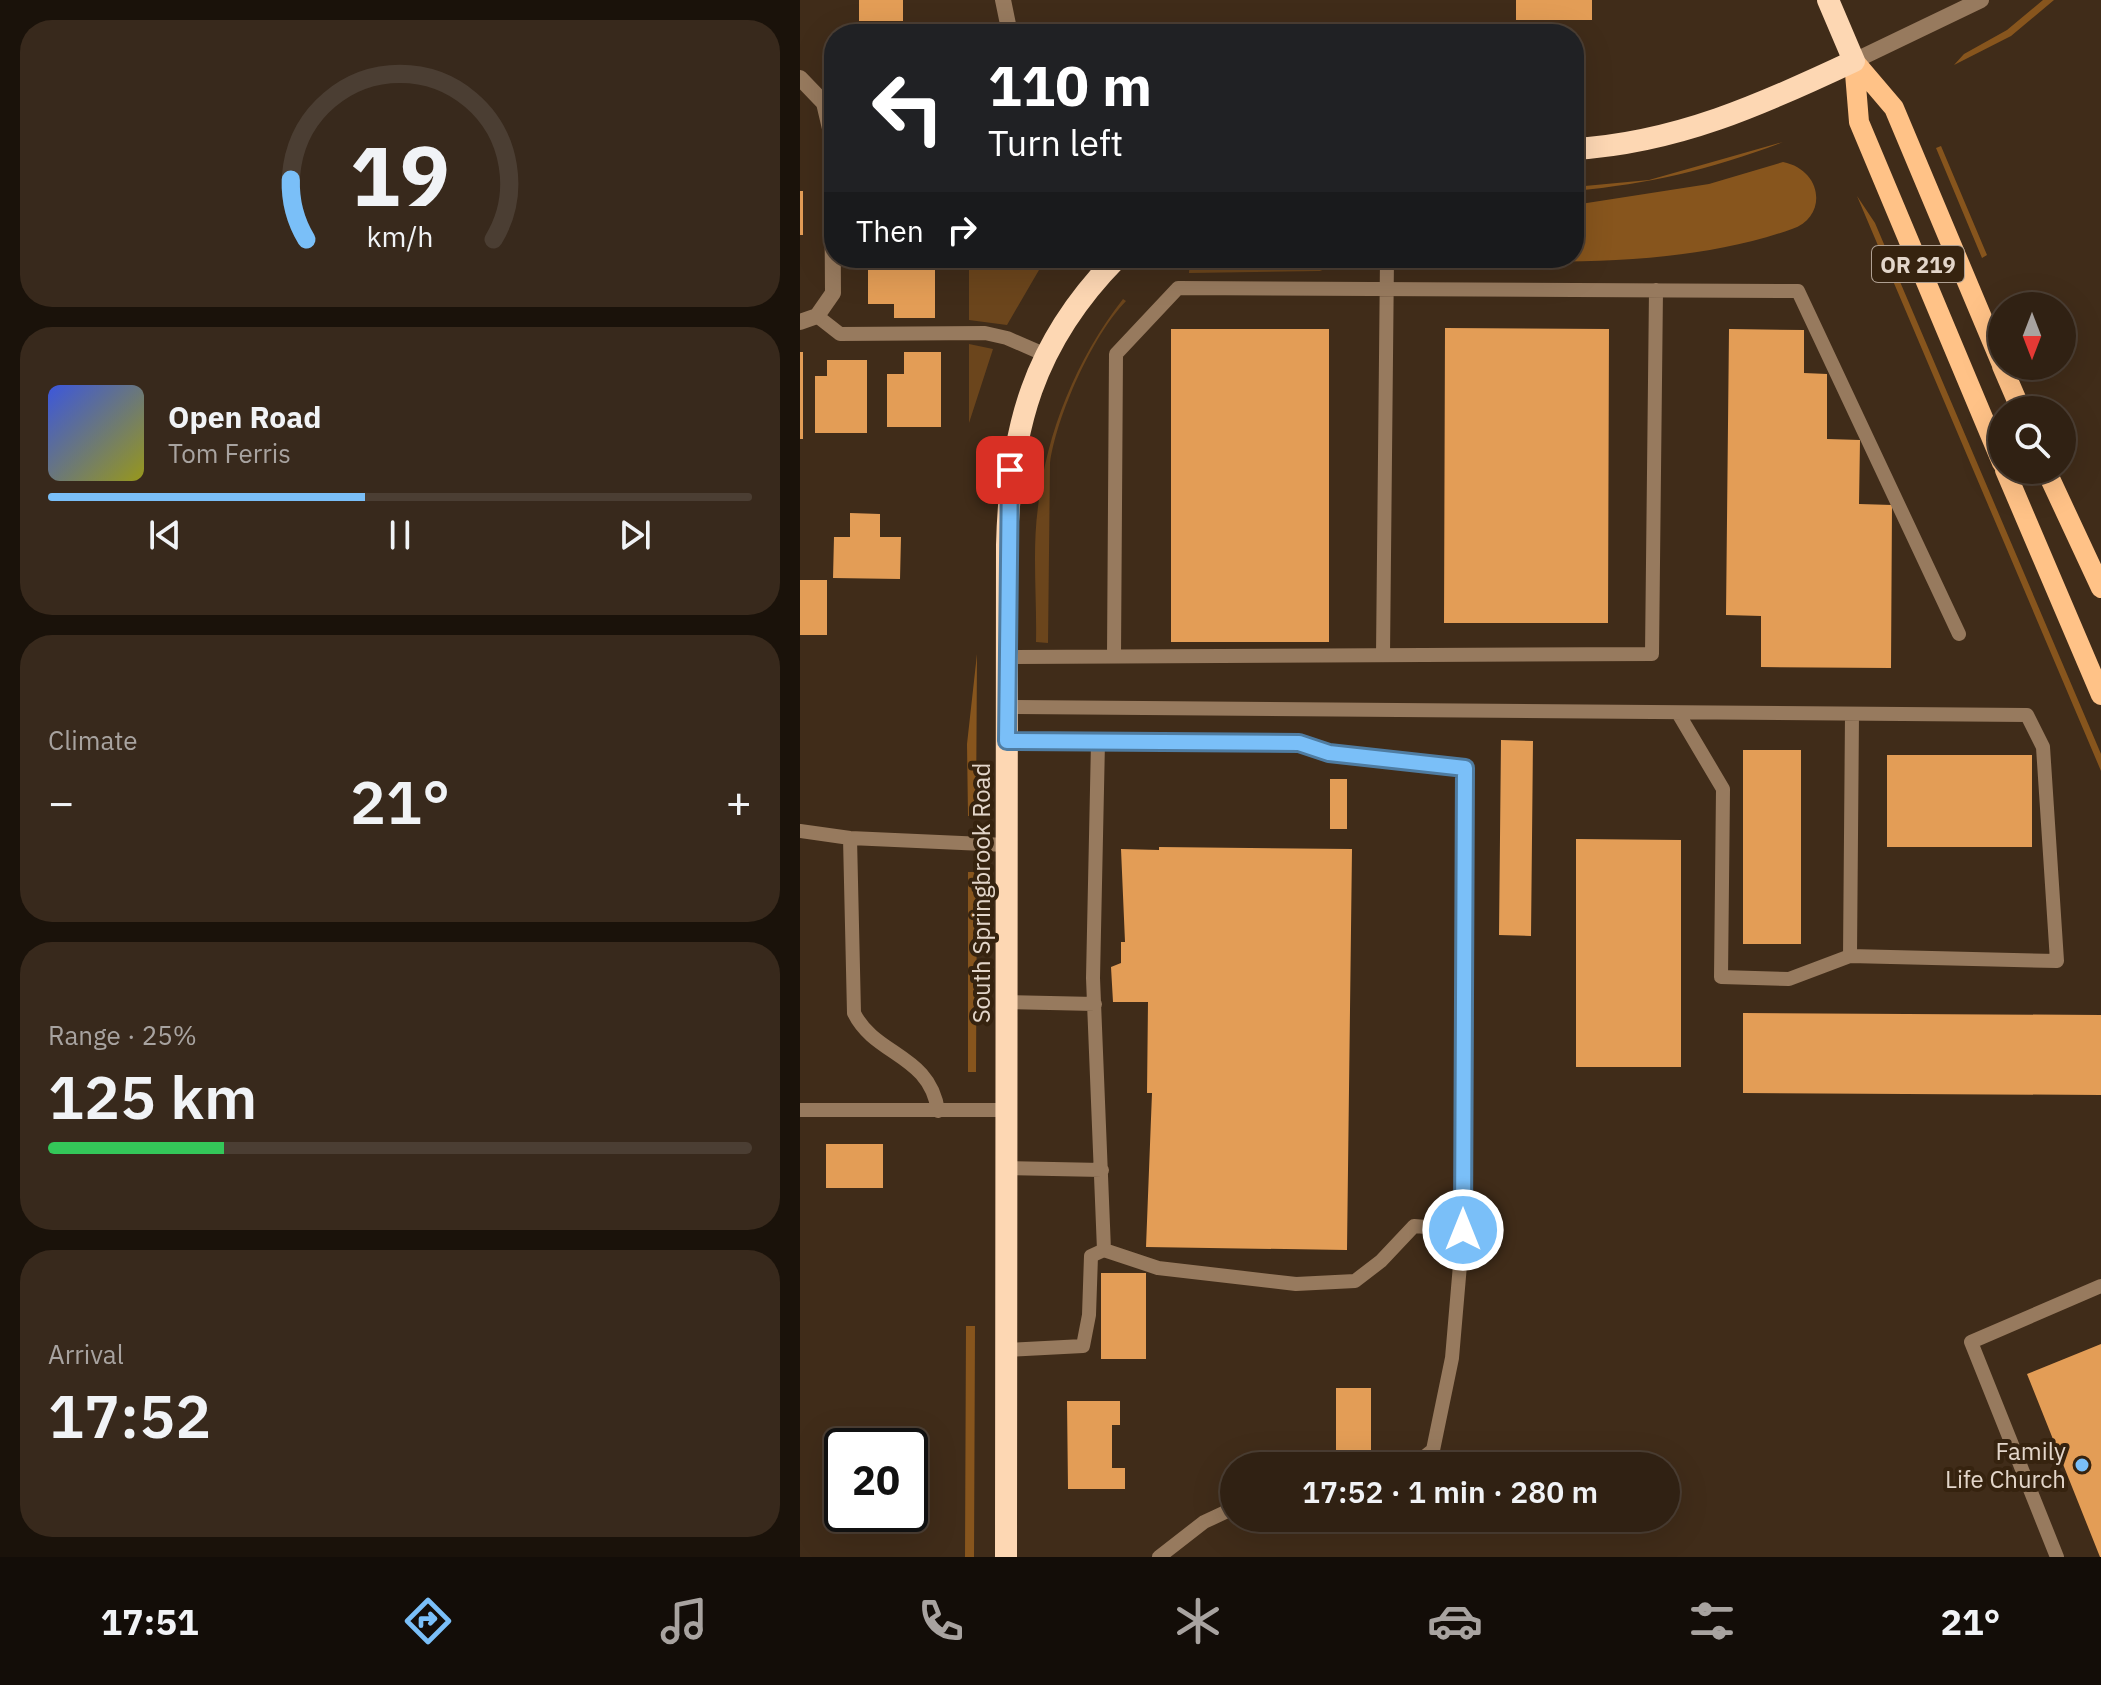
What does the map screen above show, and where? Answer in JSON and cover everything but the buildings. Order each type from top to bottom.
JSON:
[{"type":"highway","name":"OR 219","points":[[1828,0],[1854,61]]},
{"type":"highway","points":[[1584,148],[1654,139],[1711,124],[1771,101],[1854,61]]},
{"type":"highway","name":"South Springbrook Road","points":[[1006,1557],[1006,845],[1010,470],[1024,407],[1046,355],[1069,316],[1109,268]]},
{"type":"main road","name":"OR 219","points":[[1854,61],[1894,108],[1988,333]]},
{"type":"main road","name":"OR 219","points":[[1854,61],[1859,122],[1988,430]]},
{"type":"main road","points":[[2011,484],[2101,695]]},
{"type":"main road","points":[[2053,484],[2101,588]]},
{"type":"street","points":[[1003,0],[1008,24]]},
{"type":"street","points":[[1854,61],[1981,0]]},
{"type":"street","points":[[800,78],[824,103]]},
{"type":"street","points":[[800,322],[817,316],[833,293],[833,268]]},
{"type":"lane","points":[[1383,655],[1387,268]]},
{"type":"lane","points":[[1114,656],[1116,354],[1178,288],[1798,291],[1959,634]]},
{"type":"lane","points":[[1007,657],[1652,654],[1656,290]]},
{"type":"lane","points":[[817,316],[840,334],[985,333],[1007,338],[1046,355]]},
{"type":"lane","points":[[1007,707],[2027,715],[2043,747],[2057,961],[1850,956],[1789,979],[1721,977],[1723,789],[1678,713]]},
{"type":"lane","points":[[1850,956],[1852,715]]},
{"type":"lane","points":[[1007,741],[1299,743],[1329,753],[1465,768],[1463,1230],[1452,1358],[1430,1452]]},
{"type":"lane","points":[[1098,742],[1095,1004],[1104,1250]]},
{"type":"lane","points":[[800,831],[850,838],[1006,845]]},
{"type":"lane","points":[[850,838],[854,1013],[860,1026],[917,1067],[935,1090],[938,1111]]},
{"type":"lane","points":[[1006,1002],[1095,1004]]},
{"type":"lane","points":[[800,1110],[1006,1110]]},
{"type":"lane","points":[[1006,1168],[1102,1170]]},
{"type":"lane","points":[[1006,1350],[1083,1346],[1089,1315],[1091,1256],[1104,1250],[1158,1268],[1296,1284],[1340,1282],[1355,1281],[1381,1261],[1414,1226],[1463,1230]]},
{"type":"lane","points":[[2057,1557],[1971,1342],[2101,1286]]},
{"type":"lane","points":[[1159,1557],[1204,1522],[1220,1515]]},
{"type":"shaded area","points":[[2043,0],[2054,0],[2011,36],[1954,65],[1964,54],[2007,30]]},
{"type":"shaded area","points":[[1783,142],[1680,174],[1629,184],[1584,190],[1584,186],[1649,180]]},
{"type":"shaded area","points":[[1941,146],[1987,255],[1982,258],[1936,148]]},
{"type":"shaded area","points":[[1783,162],[1806,174],[1813,184],[1816,205],[1804,223],[1757,240],[1685,254],[1584,261],[1584,203],[1709,184]]},
{"type":"shaded area","points":[[1857,196],[1875,223],[2101,754],[2101,771]]},
{"type":"shaded area","points":[[1040,268],[1007,325],[969,320],[969,270]]},
{"type":"shaded area","points":[[1189,268],[1327,268],[1320,271],[1189,273]]},
{"type":"shaded area","points":[[1123,299],[1126,301],[1101,334],[1078,377],[1054,444],[1050,463],[1048,643],[1036,642],[1036,524],[1048,451],[1078,372],[1106,322]]},
{"type":"shaded area","points":[[969,344],[993,349],[969,423]]},
{"type":"shaded area","points":[[977,654],[976,816],[968,816],[967,744]]},
{"type":"shaded area","points":[[968,872],[977,872],[976,1072],[968,1072]]},
{"type":"shaded area","points":[[966,1326],[975,1326],[974,1557],[965,1557]]},
{"type":"place","name":"Family Life Church","points":[[2082,1465]]},
{"type":"route","points":[[1010,470],[1007,741],[1299,743],[1329,753],[1465,768],[1463,1230]]}]
